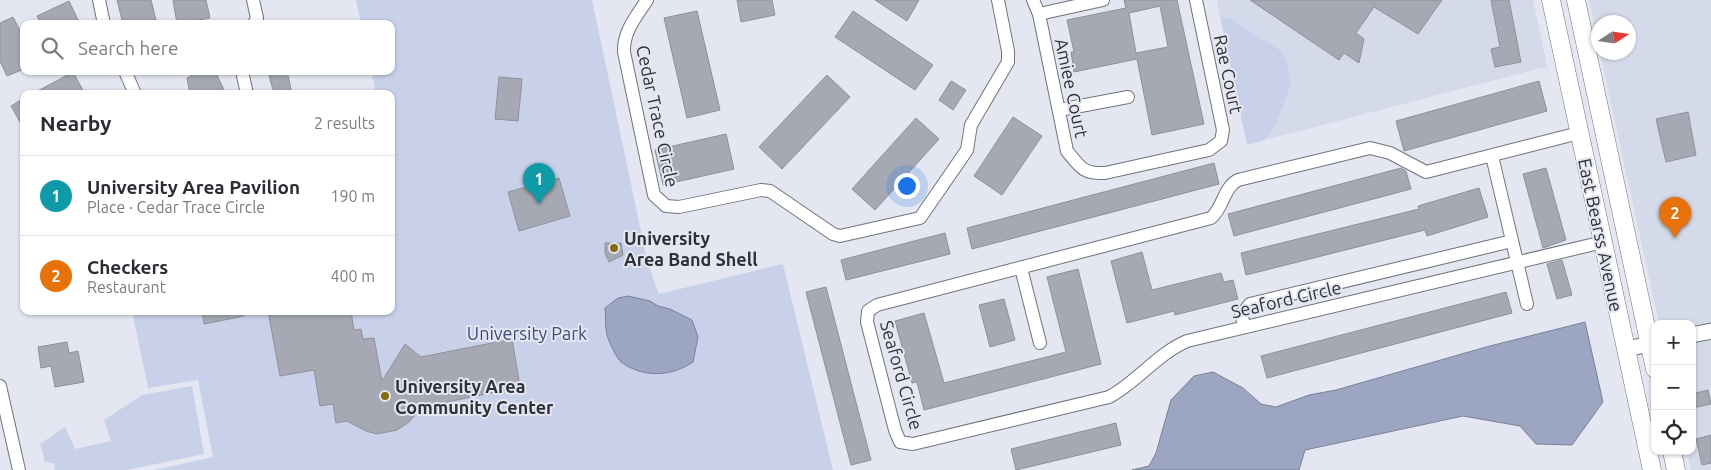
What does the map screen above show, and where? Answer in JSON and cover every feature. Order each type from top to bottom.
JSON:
[{"type":"main road","name":"East Bearss Avenue","points":[[1551,0],[1652,470]]},
{"type":"main road","name":"East Bearss Avenue","points":[[1576,0],[1651,338]]},
{"type":"main road","points":[[1673,455],[1676,470]]},
{"type":"street","points":[[99,0],[103,20]]},
{"type":"street","points":[[254,0],[256,20]]},
{"type":"street","name":"Cedar Trace Circle","points":[[647,0],[627,31],[624,52],[654,196],[666,206],[679,207],[761,190],[770,191],[833,234],[840,236],[920,218],[967,150],[971,125],[1008,62],[1008,51],[998,0]]},
{"type":"street","name":"Amiee Court","points":[[1033,0],[1039,14],[1067,151],[1078,165],[1090,173],[1105,173],[1210,150]]},
{"type":"street","points":[[1039,14],[1103,0]]},
{"type":"street","name":"Rae Court","points":[[1196,0],[1223,130],[1221,141],[1210,150]]},
{"type":"street","points":[[127,75],[134,90]]},
{"type":"street","points":[[243,75],[246,90]]},
{"type":"street","points":[[1059,110],[1128,96]]},
{"type":"street","name":"Seaford Circle","points":[[1579,133],[1426,172],[1390,153],[1370,148],[1238,180],[1232,183],[1228,189],[1216,214],[1205,220],[877,305],[868,311],[867,322],[895,430],[900,442],[913,444],[1109,397],[1123,390],[1179,344],[1603,242]]},
{"type":"street","points":[[1492,156],[1527,304]]},
{"type":"street","points":[[1245,327],[1241,314],[1250,304],[1512,241]]},
{"type":"street","points":[[1021,268],[1040,343]]},
{"type":"street","points":[[1696,334],[1711,331]]},
{"type":"street","points":[[1626,349],[1651,343]]},
{"type":"street","points":[[0,386],[19,470]]},
{"type":"shaded area","points":[[1217,0],[1533,0],[1548,70],[1541,68],[1265,140],[1274,128],[1279,114],[1266,42],[1231,19],[1220,16]]},
{"type":"shaded area","points":[[1589,0],[1711,0],[1711,324],[1696,327],[1696,320],[1658,320],[1602,60],[1636,60],[1636,15],[1592,15]]},
{"type":"shaded area","points":[[628,296],[650,301],[692,320],[698,337],[693,362],[676,371],[657,374],[638,371],[621,362],[608,337],[605,308],[618,298]]},
{"type":"shaded area","points":[[1585,322],[1603,402],[1572,445],[1536,444],[1520,426],[1463,416],[1305,450],[1299,470],[1132,470],[1149,466],[1156,453],[1171,400],[1194,376],[1213,372],[1243,388],[1261,404],[1276,407],[1309,395],[1336,390],[1486,347]]},
{"type":"shaded area","points":[[1711,338],[1711,470],[1691,470],[1688,455],[1696,455],[1696,341]]},
{"type":"green space","name":"University Park","points":[[356,0],[592,0],[648,264],[659,294],[783,264],[833,470],[154,470],[213,457],[198,380],[148,388],[133,315],[395,315],[395,90],[375,90],[372,75],[395,75],[395,20],[360,20]]},
{"type":"green space","points":[[1220,16],[1231,19],[1281,51],[1288,66],[1291,85],[1274,128],[1265,140],[1247,145]]},
{"type":"green space","points":[[192,386],[204,454],[127,470],[55,470],[54,463],[45,462],[40,444],[65,427],[75,449],[111,441],[104,420],[142,395]]},
{"type":"building","points":[[117,0],[151,0],[156,20],[122,20]]},
{"type":"building","points":[[173,0],[206,0],[210,18],[176,20]]},
{"type":"building","points":[[737,0],[772,0],[775,15],[741,22]]},
{"type":"building","points":[[875,0],[919,0],[907,21]]},
{"type":"building","points":[[1124,0],[1177,0],[1204,124],[1152,135],[1137,59],[1074,72],[1071,52],[1074,52],[1067,20],[1126,8]],"holes":[[[1160,6],[1168,47],[1136,53],[1129,13]]]},
{"type":"building","points":[[1250,0],[1442,0],[1418,34],[1374,7],[1356,33],[1364,39],[1359,63],[1344,53],[1339,60]]},
{"type":"building","points":[[1491,0],[1509,0],[1521,62],[1495,67],[1491,49],[1500,47]]},
{"type":"building","points":[[69,1],[78,20],[39,20],[37,16]]},
{"type":"building","points":[[697,11],[720,110],[687,118],[664,18]]},
{"type":"building","points":[[853,11],[933,65],[915,90],[835,37]]},
{"type":"building","points":[[13,17],[20,30],[20,71],[7,76],[0,61],[0,23]]},
{"type":"building","points":[[67,75],[75,75],[83,90],[39,90]]},
{"type":"building","points":[[193,75],[217,75],[224,90],[189,90],[187,78]]},
{"type":"building","points":[[269,75],[288,75],[291,90],[273,90]]},
{"type":"building","points":[[827,75],[850,97],[782,169],[759,147]]},
{"type":"building","points":[[499,77],[522,79],[518,121],[495,119]]},
{"type":"building","points":[[951,81],[966,90],[953,110],[939,100]]},
{"type":"building","points":[[1539,81],[1547,111],[1404,151],[1396,121]]},
{"type":"building","points":[[20,100],[20,122],[11,106]]},
{"type":"building","points":[[1688,112],[1696,155],[1666,162],[1656,119]]},
{"type":"building","points":[[1013,117],[1042,136],[1002,195],[974,176]]},
{"type":"building","points":[[916,118],[939,139],[875,210],[852,189]]},
{"type":"building","points":[[726,134],[734,169],[663,185],[655,150]]},
{"type":"building","points":[[1214,163],[1219,184],[972,249],[967,228]]},
{"type":"building","points":[[1401,168],[1406,171],[1411,189],[1234,236],[1228,214]]},
{"type":"building","points":[[1546,168],[1566,240],[1543,248],[1523,174]]},
{"type":"building","points":[[559,178],[570,216],[519,231],[508,192]]},
{"type":"building","points":[[1479,188],[1488,217],[1427,236],[1425,230],[1246,275],[1241,253],[1419,209],[1418,206]]},
{"type":"building","points":[[945,233],[950,254],[846,280],[841,260]]},
{"type":"building","name":"University Area Band Shell","points":[[605,243],[621,243],[623,255],[609,262],[605,253]]},
{"type":"building","points":[[1142,252],[1152,290],[1221,273],[1224,282],[1233,280],[1238,299],[1175,315],[1174,311],[1127,323],[1111,261]]},
{"type":"building","points":[[1562,260],[1572,295],[1557,299],[1547,264]]},
{"type":"building","points":[[1078,269],[1101,364],[924,410],[917,382],[912,383],[895,321],[924,313],[944,383],[1066,352],[1047,277]]},
{"type":"building","points":[[826,287],[871,460],[851,465],[806,292]]},
{"type":"building","points":[[1506,292],[1512,313],[1267,378],[1261,356]]},
{"type":"building","points":[[1004,299],[1015,340],[990,347],[979,305]]},
{"type":"building","points":[[203,315],[244,315],[244,316],[204,324]]},
{"type":"building","points":[[269,315],[352,315],[354,330],[361,329],[363,339],[374,338],[382,381],[405,344],[421,357],[512,339],[520,387],[418,408],[408,423],[397,430],[377,434],[366,431],[347,421],[336,423],[333,404],[320,406],[314,370],[280,376]]},
{"type":"building","points":[[67,342],[69,353],[78,351],[84,382],[55,387],[51,366],[41,368],[38,347]]},
{"type":"building","points":[[1708,390],[1711,404],[1696,407],[1696,393]]},
{"type":"building","points":[[1116,423],[1121,445],[1016,470],[1011,449]]},
{"type":"building","points":[[1711,435],[1711,463],[1702,465],[1696,439]]},
{"type":"place","name":"University Area Pavilion","points":[[539,204]]},
{"type":"place","name":"Checkers","points":[[1675,238]]},
{"type":"place","name":"University Area Band Shell","points":[[614,248]]},
{"type":"place","name":"University Area Community Center","points":[[385,396]]}]
